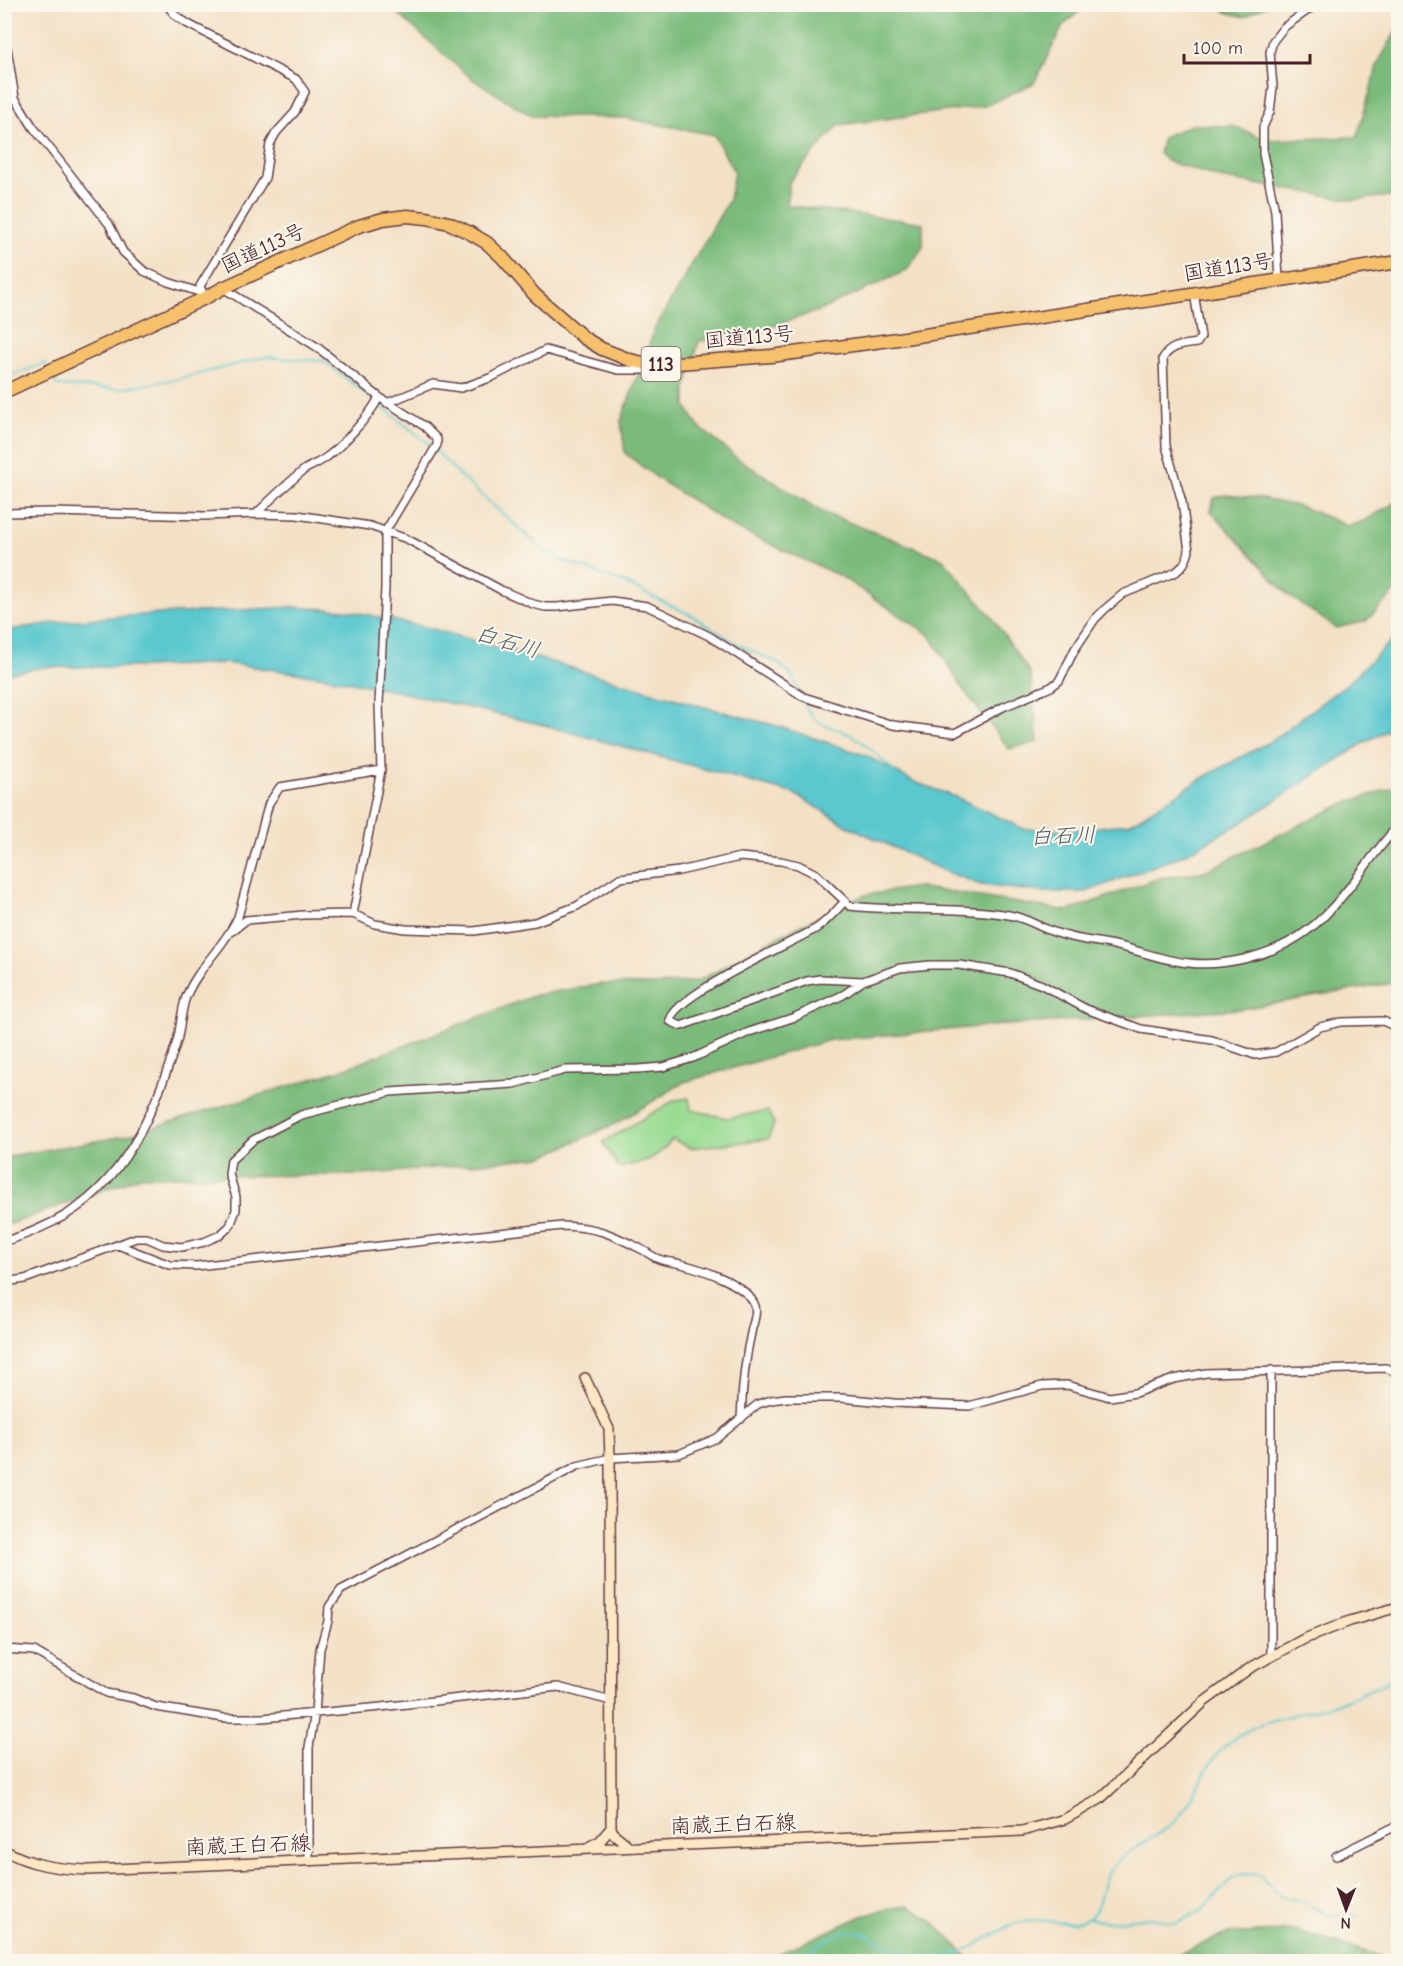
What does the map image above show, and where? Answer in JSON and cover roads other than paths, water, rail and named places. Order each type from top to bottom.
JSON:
[{"type":"highway","name":"国道113号","points":[[4,392],[359,226],[399,217],[427,218],[470,233],[487,243],[535,296],[584,338],[602,349],[630,360],[652,365],[771,356],[894,340],[1398,261]]},
{"type":"main road","points":[[585,1378],[609,1429],[611,1828],[614,1834],[630,1847]]},
{"type":"main road","name":"南蔵王白石線","points":[[4,1850],[38,1864],[68,1869],[1022,1831],[1045,1826],[1073,1815],[1100,1799],[1204,1702],[1235,1678],[1271,1656],[1304,1639],[1398,1607]]},
{"type":"main road","points":[[585,1849],[600,1841],[611,1828]]},
{"type":"street","points":[[166,4],[176,16],[188,24],[296,79],[305,92],[295,112],[276,133],[270,144],[266,178],[200,286],[205,298]]},
{"type":"street","points":[[1279,279],[1275,211],[1263,154],[1263,126],[1270,112],[1273,87],[1270,52],[1273,41],[1284,27],[1317,4]]},
{"type":"street","points":[[4,44],[7,48],[15,98],[33,127],[109,224],[123,252],[144,271],[199,292],[205,298]]},
{"type":"street","points":[[223,288],[318,347],[377,402],[387,403],[424,426],[437,439],[437,446],[385,532],[385,596],[379,704],[381,770],[352,914]]},
{"type":"street","points":[[4,513],[297,515],[364,525],[407,539],[501,590],[533,604],[557,607],[612,601],[647,606],[709,636],[750,660],[804,697],[893,725],[955,733],[1003,707],[1052,687],[1059,681],[1075,649],[1104,609],[1123,594],[1176,572],[1188,559],[1189,551],[1182,502],[1166,446],[1163,358],[1167,351],[1174,347],[1197,343],[1201,337],[1194,292]]},
{"type":"street","points":[[387,403],[434,384],[461,388],[490,378],[546,350],[618,370],[644,370],[652,365]]},
{"type":"street","points":[[256,514],[276,493],[305,470],[327,458],[377,402]]},
{"type":"street","points":[[232,931],[242,904],[269,803],[280,787],[381,770]]},
{"type":"street","points":[[4,1241],[23,1237],[75,1210],[88,1200],[124,1160],[154,1106],[178,1039],[186,998],[194,983],[232,931],[246,920],[352,914],[375,924],[405,928],[474,931],[535,922],[577,906],[621,878],[680,871],[740,857],[798,865],[816,874],[850,906],[967,910],[1006,915],[1028,920],[1052,932],[1070,937],[1111,944],[1189,963],[1220,963],[1273,950],[1309,930],[1333,906],[1398,826]]},
{"type":"street","points":[[844,902],[817,927],[694,994],[672,1013],[670,1021],[681,1026],[807,981],[820,979],[863,981]]},
{"type":"street","points":[[4,1282],[25,1279],[136,1238],[147,1238],[163,1245],[182,1247],[204,1242],[220,1235],[230,1226],[236,1210],[236,1197],[229,1174],[231,1161],[253,1140],[301,1115],[390,1092],[513,1084],[565,1070],[631,1070],[663,1067],[693,1058],[749,1032],[795,1017],[843,995],[863,981],[900,968],[959,965],[1010,973],[1031,980],[1086,1009],[1141,1029],[1212,1040],[1255,1054],[1276,1052],[1320,1027],[1349,1020],[1383,1021],[1398,1028]]},
{"type":"street","points":[[118,1245],[170,1265],[188,1266],[562,1226],[588,1227],[604,1231],[657,1259],[715,1275],[742,1291],[750,1299],[755,1307],[755,1317],[742,1385],[741,1419]]},
{"type":"street","points":[[309,1861],[309,1747],[315,1712],[320,1649],[328,1621],[328,1607],[341,1590],[577,1466],[610,1458],[679,1454],[717,1438],[758,1404],[786,1398],[841,1398],[969,1406],[1042,1386],[1067,1385],[1110,1397],[1135,1393],[1192,1375],[1220,1372],[1386,1368],[1398,1372]]},
{"type":"street","points":[[1271,1370],[1271,1656]]},
{"type":"street","points":[[4,1649],[34,1651],[106,1693],[133,1698],[156,1707],[224,1718],[262,1718],[381,1707],[558,1687],[611,1701]]},
{"type":"street","points":[[1336,1856],[1398,1825]]},
{"type":"water","name":"白石川","points":[[291,607],[345,610],[425,627],[777,726],[865,755],[912,781],[956,797],[1024,829],[1076,830],[1131,823],[1206,776],[1271,741],[1349,682],[1398,634],[1398,724],[1362,744],[1241,823],[1183,855],[1086,892],[1042,892],[981,885],[942,870],[848,826],[795,794],[548,726],[405,693],[327,677],[225,663],[145,667],[45,667],[5,674],[5,631],[76,620]]},
{"type":"waterway","points":[[54,379],[58,386],[118,389],[179,379],[264,357],[324,361],[428,443],[458,474],[541,548],[561,560],[622,582],[693,616],[737,644],[778,663],[791,675],[800,692]]},
{"type":"waterway","points":[[4,378],[46,363],[46,365]]},
{"type":"waterway","points":[[802,697],[812,717],[818,722],[859,740],[894,771]]},
{"type":"waterway","points":[[791,1962],[832,1937],[853,1931],[864,1933],[889,1946],[910,1953],[939,1957],[969,1949],[1021,1922],[1033,1920],[1081,1922],[1095,1911],[1104,1881],[1113,1866],[1130,1851],[1169,1827],[1177,1819],[1217,1755],[1236,1737],[1261,1724],[1346,1700],[1398,1676]]},
{"type":"waterway","points":[[1090,1918],[1112,1922],[1152,1918],[1176,1923],[1203,1910],[1227,1883],[1244,1874],[1259,1875],[1281,1897],[1299,1900],[1330,1916],[1357,1915]]}]
